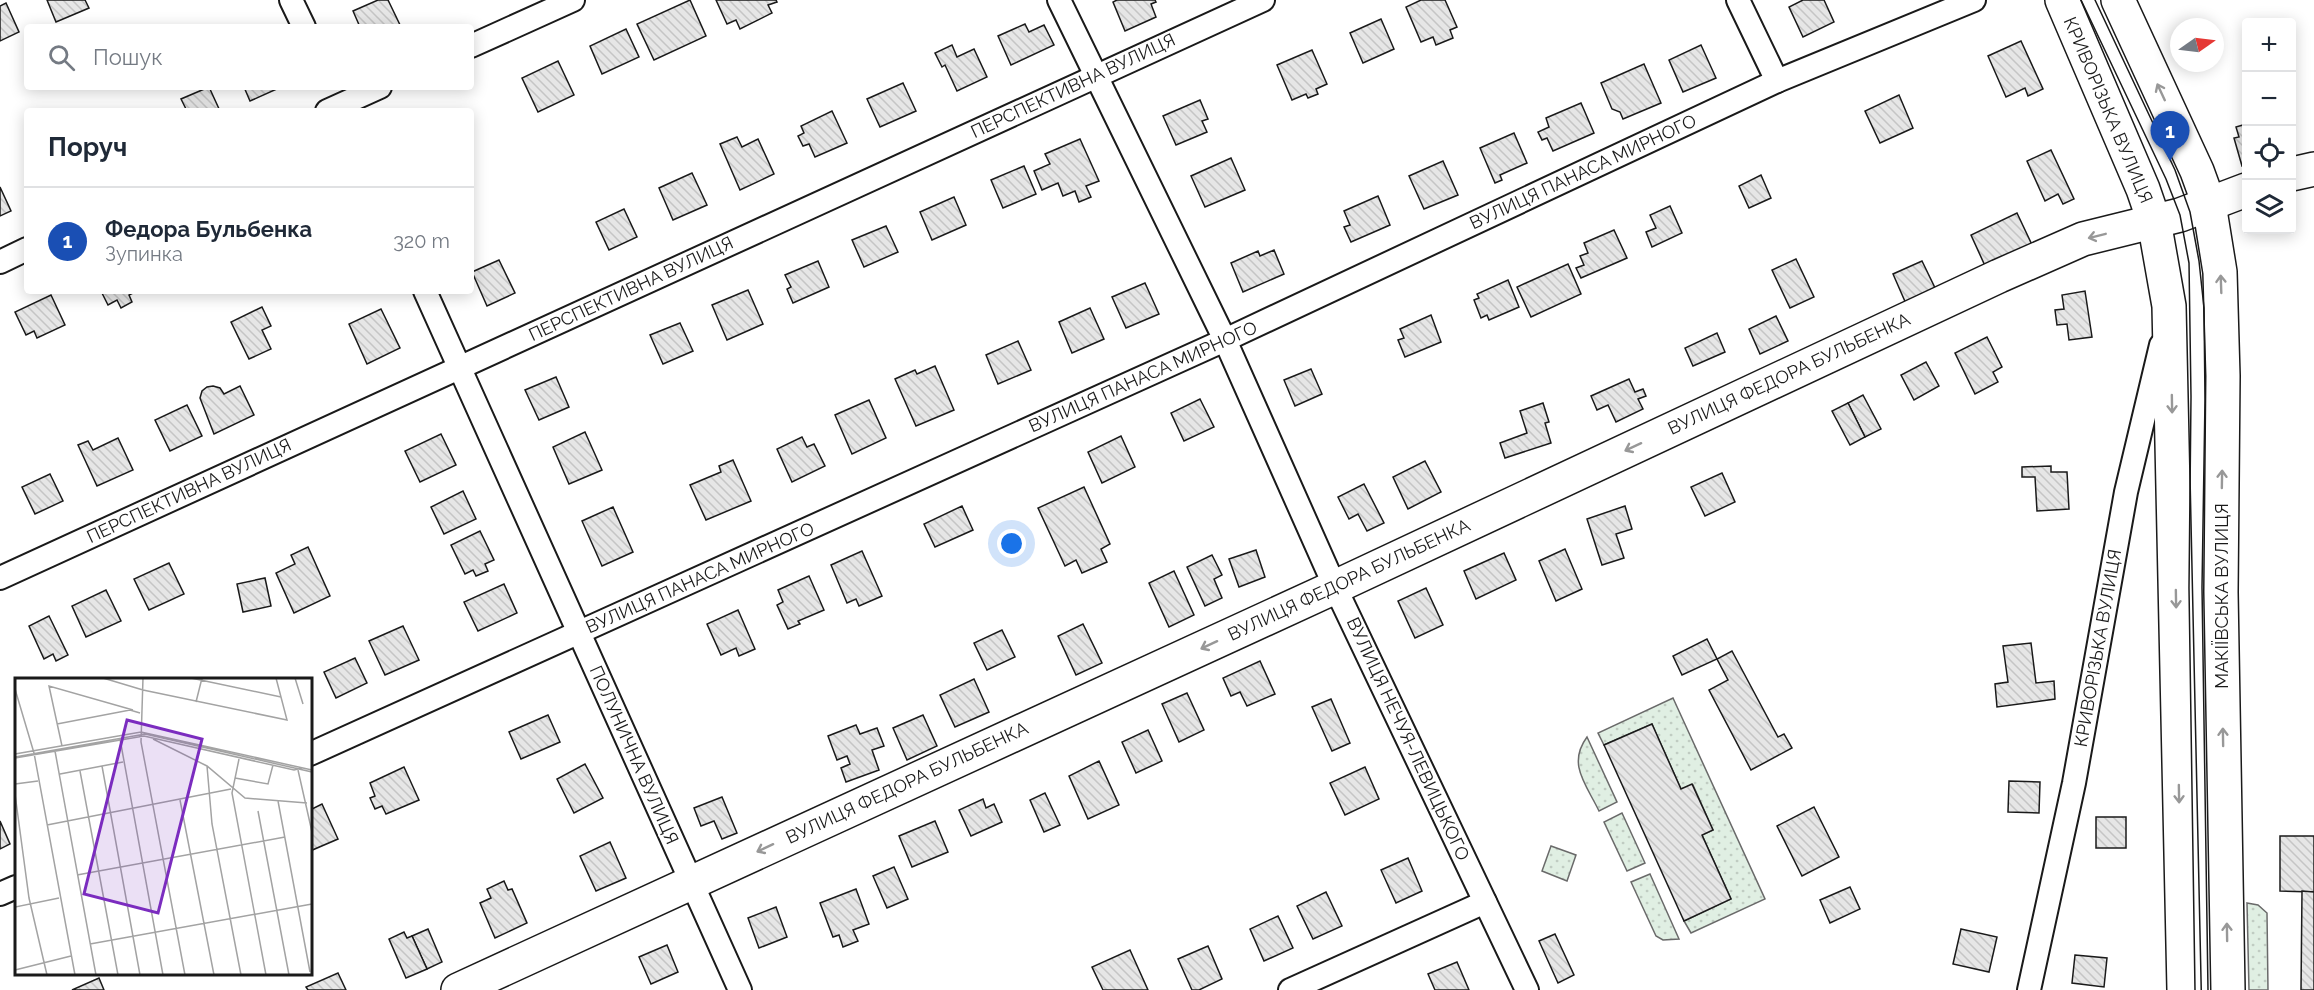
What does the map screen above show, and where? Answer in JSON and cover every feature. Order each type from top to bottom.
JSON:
[{"type":"street","points":[[291,0],[303,24]]},
{"type":"street","points":[[474,45],[573,0]]},
{"type":"street","name":"ВУЛИЦЯ НЕЧУЯ-ЛЕВИЦЬКОГО","points":[[1059,0],[1226,340],[1335,587],[1527,990]]},
{"type":"street","name":"ПЕРСПЕКТИВНА ВУЛИЦЯ","points":[[0,578],[1263,0]]},
{"type":"street","points":[[1738,0],[1777,81]]},
{"type":"street","name":"ВУЛИЦЯ ПАНАСА МИРНОГО","points":[[312,753],[1226,340],[1777,81],[1974,0]]},
{"type":"street","name":"КРИВОРІЗЬКА ВУЛИЦЯ","points":[[2062,0],[2143,189],[2154,221]]},
{"type":"street","points":[[2118,0],[2197,171],[2209,204]]},
{"type":"street","points":[[335,104],[372,90]]},
{"type":"street","points":[[2296,173],[2314,169]]},
{"type":"street","name":"ВУЛИЦЯ ФЕДОРА БУЛЬБЕНКА","points":[[458,990],[1335,587],[1999,276],[2083,239],[2190,212],[2242,192]]},
{"type":"street","name":"МАКІЇВСЬКА ВУЛИЦЯ","points":[[2209,204],[2220,272],[2223,376],[2220,592],[2228,990]]},
{"type":"street","points":[[2154,221],[2169,306],[2184,990]]},
{"type":"street","points":[[0,262],[24,250]]},
{"type":"street","name":"ПОЛУНИЧНА ВУЛИЦЯ","points":[[426,294],[740,990]]},
{"type":"street","name":"КРИВОРІЗЬКА ВУЛИЦЯ","points":[[2029,990],[2074,783],[2126,492],[2169,306]]},
{"type":"street","points":[[0,894],[15,887]]},
{"type":"street","points":[[2182,898],[2227,898]]},
{"type":"street","points":[[1290,990],[1485,902]]},
{"type":"green space","points":[[1673,698],[1765,899],[1691,933],[1684,921],[1731,899],[1702,835],[1713,830],[1693,785],[1681,789],[1652,724],[1604,745],[1598,733]]},
{"type":"green space","points":[[1587,737],[1617,802],[1599,811],[1584,783],[1579,765],[1581,747]]},
{"type":"green space","points":[[1622,813],[1645,863],[1627,871],[1604,822]]},
{"type":"green space","points":[[1551,846],[1576,855],[1567,881],[1542,871]]},
{"type":"green space","points":[[1650,874],[1679,939],[1663,940],[1656,936],[1631,882]]},
{"type":"green space","points":[[2247,903],[2258,905],[2267,913],[2268,990],[2249,990]]},
{"type":"building","points":[[47,0],[85,0],[89,8],[56,22]]},
{"type":"building","points":[[378,0],[388,0],[400,24],[359,24],[353,11]]},
{"type":"building","points":[[690,0],[706,36],[654,60],[637,24]]},
{"type":"building","points":[[716,0],[776,0],[777,2],[768,5],[772,13],[740,29],[736,20],[727,24]]},
{"type":"building","points":[[1117,0],[1155,0],[1156,2],[1151,4],[1156,17],[1125,31],[1113,2]]},
{"type":"building","points":[[1421,0],[1445,0],[1457,27],[1450,30],[1453,38],[1436,45],[1433,37],[1421,42],[1406,7]]},
{"type":"building","points":[[1803,0],[1824,0],[1834,22],[1803,37],[1789,7]]},
{"type":"building","points":[[6,3],[19,32],[0,41],[0,6]]},
{"type":"building","points":[[1381,19],[1394,49],[1363,63],[1350,33]]},
{"type":"building","points":[[1025,24],[1029,32],[1044,25],[1054,45],[1011,65],[998,36]]},
{"type":"building","points":[[626,29],[639,57],[602,74],[590,46]]},
{"type":"building","points":[[2021,41],[2043,89],[2028,96],[2025,88],[2006,97],[1988,56]]},
{"type":"building","points":[[952,45],[957,57],[974,49],[987,77],[957,91],[945,65],[942,67],[935,53]]},
{"type":"building","points":[[1701,45],[1716,78],[1683,92],[1669,60]]},
{"type":"building","points":[[1312,50],[1327,84],[1316,89],[1318,94],[1308,98],[1306,94],[1292,100],[1277,65]]},
{"type":"building","points":[[558,61],[574,95],[538,112],[522,78]]},
{"type":"building","points":[[1644,64],[1661,103],[1623,119],[1620,112],[1612,109],[1601,83]]},
{"type":"building","points":[[903,83],[916,111],[880,127],[867,99]]},
{"type":"building","points":[[202,90],[210,90],[219,108],[186,108],[181,99]]},
{"type":"building","points":[[245,90],[275,90],[250,101]]},
{"type":"building","points":[[1899,95],[1913,128],[1880,143],[1865,111]]},
{"type":"building","points":[[1200,100],[1208,119],[1202,121],[1207,132],[1176,145],[1163,116]]},
{"type":"building","points":[[1581,103],[1594,133],[1553,151],[1547,138],[1542,140],[1538,132],[1549,127],[1546,118]]},
{"type":"building","points":[[832,111],[847,143],[815,157],[809,144],[803,146],[798,136],[804,133],[801,126]]},
{"type":"building","points":[[2242,125],[2242,166],[2234,138],[2239,137],[2236,127]]},
{"type":"building","points":[[1514,133],[1527,163],[1500,175],[1502,180],[1495,183],[1480,148]]},
{"type":"building","points":[[737,137],[742,147],[758,139],[774,174],[740,190],[720,144]]},
{"type":"building","points":[[1080,139],[1099,181],[1086,186],[1091,197],[1079,202],[1075,191],[1063,196],[1058,183],[1042,190],[1034,171],[1050,164],[1045,154]]},
{"type":"building","points":[[2051,150],[2074,199],[2063,204],[2058,194],[2045,201],[2027,161]]},
{"type":"building","points":[[1231,158],[1245,190],[1205,207],[1191,176]]},
{"type":"building","points":[[1443,161],[1458,195],[1424,209],[1409,176]]},
{"type":"building","points":[[1024,166],[1036,194],[1003,208],[991,180]]},
{"type":"building","points":[[692,173],[707,205],[673,220],[659,188]]},
{"type":"building","points":[[1761,175],[1771,198],[1749,208],[1739,186]]},
{"type":"building","points":[[0,187],[11,211],[0,216]]},
{"type":"building","points":[[1378,196],[1390,225],[1351,242],[1344,227],[1350,225],[1344,211]]},
{"type":"building","points":[[954,197],[966,225],[932,240],[920,212]]},
{"type":"building","points":[[1670,206],[1682,233],[1652,247],[1646,232],[1656,228],[1650,215]]},
{"type":"building","points":[[624,209],[637,237],[609,250],[596,222]]},
{"type":"building","points":[[2017,213],[2033,247],[1986,268],[1971,235]]},
{"type":"building","points":[[886,226],[898,252],[864,267],[852,240]]},
{"type":"building","points":[[1614,230],[1627,258],[1581,278],[1576,268],[1584,265],[1580,256],[1588,253],[1584,243]]},
{"type":"building","points":[[1274,250],[1284,274],[1243,292],[1231,263],[1258,251],[1260,256]]},
{"type":"building","points":[[1796,259],[1814,297],[1790,308],[1772,270]]},
{"type":"building","points":[[499,260],[515,293],[487,306],[474,277],[474,271]]},
{"type":"building","points":[[818,261],[829,287],[793,303],[787,289],[791,287],[785,275]]},
{"type":"building","points":[[1922,261],[1937,292],[1907,306],[1893,274]]},
{"type":"building","points":[[1568,264],[1581,294],[1531,317],[1517,287]]},
{"type":"building","points":[[1508,280],[1519,307],[1489,320],[1487,315],[1481,318],[1474,300],[1479,298],[1477,294]]},
{"type":"building","points":[[1145,283],[1159,314],[1126,328],[1112,297]]},
{"type":"building","points":[[748,290],[763,324],[727,340],[712,305]]},
{"type":"building","points":[[2085,291],[2092,337],[2069,340],[2067,324],[2057,325],[2055,310],[2064,309],[2062,295]]},
{"type":"building","points":[[102,294],[131,294],[129,295],[132,302],[121,308],[117,300],[108,305]]},
{"type":"building","points":[[51,295],[65,325],[37,338],[34,331],[26,335],[15,312]]},
{"type":"building","points":[[262,307],[271,326],[262,330],[271,349],[249,359],[231,322]]},
{"type":"building","points":[[1090,308],[1104,339],[1072,353],[1059,322]]},
{"type":"building","points":[[381,309],[400,348],[367,364],[349,324]]},
{"type":"building","points":[[1431,315],[1441,342],[1405,357],[1398,340],[1404,338],[1400,329]]},
{"type":"building","points":[[1776,316],[1788,341],[1760,354],[1749,329]]},
{"type":"building","points":[[680,323],[693,351],[663,364],[650,335]]},
{"type":"building","points":[[1717,333],[1725,352],[1693,366],[1685,348]]},
{"type":"building","points":[[1987,337],[2002,367],[1993,372],[1998,382],[1975,394],[1955,353]]},
{"type":"building","points":[[1018,341],[1031,370],[998,384],[986,355]]},
{"type":"building","points":[[1926,362],[1939,386],[1914,400],[1901,375]]},
{"type":"building","points":[[935,366],[954,410],[916,426],[895,379],[915,370],[917,374]]},
{"type":"building","points":[[1311,369],[1322,394],[1295,406],[1284,380]]},
{"type":"building","points":[[556,377],[569,407],[539,420],[525,390]]},
{"type":"building","points":[[1629,379],[1635,392],[1643,389],[1646,396],[1638,399],[1643,409],[1616,422],[1608,405],[1597,410],[1591,396]]},
{"type":"building","points":[[213,386],[220,388],[224,394],[240,386],[254,415],[214,434],[200,398],[202,391]]},
{"type":"building","points":[[1863,395],[1881,429],[1865,437],[1848,403]]},
{"type":"building","points":[[1200,399],[1214,427],[1184,441],[1171,413]]},
{"type":"building","points":[[869,400],[886,438],[852,454],[835,415]]},
{"type":"building","points":[[1543,403],[1549,422],[1545,423],[1551,443],[1505,458],[1500,443],[1527,433],[1520,411]]},
{"type":"building","points":[[1848,403],[1865,437],[1850,445],[1832,411]]},
{"type":"building","points":[[187,405],[202,436],[170,451],[155,420]]},
{"type":"building","points":[[585,432],[602,470],[569,484],[553,447]]},
{"type":"building","points":[[441,434],[456,465],[420,482],[405,451]]},
{"type":"building","points":[[1121,436],[1135,467],[1102,483],[1088,452]]},
{"type":"building","points":[[802,437],[807,447],[814,444],[825,466],[792,482],[777,449]]},
{"type":"building","points":[[118,438],[133,470],[97,486],[78,445],[88,441],[93,450]]},
{"type":"building","points":[[733,460],[751,501],[706,520],[690,485],[721,472],[719,466]]},
{"type":"building","points":[[1425,461],[1441,492],[1408,509],[1393,477]]},
{"type":"building","points":[[2051,466],[2051,472],[2067,472],[2069,509],[2037,511],[2035,477],[2022,477],[2022,467]]},
{"type":"building","points":[[1722,473],[1735,502],[1705,516],[1691,487]]},
{"type":"building","points":[[50,474],[63,501],[35,514],[22,487]]},
{"type":"building","points":[[1364,484],[1384,523],[1367,531],[1358,514],[1349,519],[1338,497]]},
{"type":"building","points":[[1084,487],[1110,544],[1101,549],[1107,562],[1082,573],[1076,560],[1065,566],[1038,508]]},
{"type":"building","points":[[463,491],[476,519],[444,534],[431,507]]},
{"type":"building","points":[[962,506],[973,530],[935,547],[924,524]]},
{"type":"building","points":[[1625,506],[1632,529],[1616,534],[1624,558],[1602,565],[1587,519]]},
{"type":"building","points":[[613,507],[633,552],[602,566],[582,521]]},
{"type":"building","points":[[480,531],[494,560],[485,564],[488,571],[476,576],[473,570],[465,574],[451,545]]},
{"type":"building","points":[[308,547],[330,596],[294,613],[276,573],[295,564],[291,555]]},
{"type":"building","points":[[1565,549],[1582,589],[1556,601],[1539,561]]},
{"type":"building","points":[[1256,550],[1265,577],[1239,587],[1229,559]]},
{"type":"building","points":[[862,551],[882,596],[859,606],[856,599],[847,603],[831,565]]},
{"type":"building","points":[[1504,553],[1516,580],[1476,599],[1464,571]]},
{"type":"building","points":[[1212,555],[1222,575],[1214,579],[1222,598],[1205,606],[1187,567]]},
{"type":"building","points":[[169,563],[184,594],[149,610],[134,579]]},
{"type":"building","points":[[1174,571],[1194,615],[1169,627],[1149,583]]},
{"type":"building","points":[[809,576],[824,610],[798,621],[800,624],[788,629],[777,605],[783,602],[778,590]]},
{"type":"building","points":[[265,578],[271,606],[243,612],[237,584]]},
{"type":"building","points":[[504,584],[517,613],[478,631],[464,602]]},
{"type":"building","points":[[1426,588],[1443,625],[1415,638],[1398,601]]},
{"type":"building","points":[[106,590],[121,621],[86,637],[72,606]]},
{"type":"building","points":[[738,610],[755,649],[739,656],[736,648],[721,655],[707,624]]},
{"type":"building","points":[[49,616],[68,655],[56,661],[53,654],[44,659],[29,626]]},
{"type":"building","points":[[1083,624],[1102,663],[1076,675],[1058,636]]},
{"type":"building","points":[[403,626],[419,660],[385,675],[369,641]]},
{"type":"building","points":[[1002,630],[1015,657],[987,670],[974,643]]},
{"type":"building","points":[[1707,639],[1717,659],[1682,675],[1673,656]]},
{"type":"building","points":[[2031,643],[2036,683],[2054,681],[2055,699],[1997,707],[1995,684],[2008,682],[2003,646]]},
{"type":"building","points":[[1732,651],[1778,737],[1784,734],[1792,748],[1751,770],[1709,690],[1728,680],[1717,659]]},
{"type":"building","points":[[355,658],[367,683],[336,698],[324,672]]},
{"type":"building","points":[[1260,661],[1275,694],[1247,706],[1240,692],[1231,696],[1223,678]]},
{"type":"building","points":[[974,679],[989,712],[955,727],[940,695]]},
{"type":"building","points":[[1187,693],[1204,730],[1179,742],[1162,704]]},
{"type":"building","points":[[1331,699],[1350,743],[1332,751],[1312,707]]},
{"type":"building","points":[[548,715],[560,742],[521,759],[509,732]]},
{"type":"building","points":[[923,715],[937,746],[907,760],[893,728]]},
{"type":"building","points":[[1652,724],[1681,789],[1692,784],[1713,830],[1702,835],[1731,899],[1684,921],[1604,745]]},
{"type":"building","points":[[856,725],[860,734],[877,728],[884,746],[872,750],[879,770],[846,782],[841,768],[850,764],[847,756],[837,760],[828,736]]},
{"type":"building","points":[[1148,730],[1162,761],[1136,773],[1122,742]]},
{"type":"building","points":[[1099,761],[1119,805],[1088,819],[1069,776]]},
{"type":"building","points":[[585,764],[603,798],[574,813],[557,779]]},
{"type":"building","points":[[404,767],[419,800],[386,814],[382,806],[375,809],[370,798],[375,796],[370,783]]},
{"type":"building","points":[[1365,767],[1379,799],[1345,815],[1330,783]]},
{"type":"building","points":[[2009,781],[2040,782],[2039,813],[2008,812]]},
{"type":"building","points":[[1045,793],[1060,825],[1044,832],[1030,800]]},
{"type":"building","points":[[722,797],[737,833],[722,839],[714,821],[701,826],[694,808]]},
{"type":"building","points":[[983,799],[986,808],[994,804],[1002,822],[971,836],[959,810]]},
{"type":"building","points":[[322,804],[338,839],[312,850],[312,809]]},
{"type":"building","points":[[1814,807],[1839,857],[1802,876],[1777,826]]},
{"type":"building","points":[[2096,817],[2126,817],[2126,848],[2096,848]]},
{"type":"building","points":[[0,821],[10,844],[0,849]]},
{"type":"building","points":[[935,821],[948,852],[912,867],[899,836]]},
{"type":"building","points":[[2280,836],[2314,836],[2314,892],[2280,891]]},
{"type":"building","points":[[610,842],[626,878],[596,891],[580,856]]},
{"type":"building","points":[[1408,858],[1422,891],[1396,903],[1381,870]]},
{"type":"building","points":[[894,867],[908,899],[887,908],[873,876]]},
{"type":"building","points":[[504,881],[508,890],[512,889],[527,923],[495,938],[480,903],[491,898],[487,889]]},
{"type":"building","points":[[1850,887],[1860,909],[1830,923],[1820,900]]},
{"type":"building","points":[[856,889],[869,924],[853,930],[858,941],[843,947],[839,935],[833,937],[820,903]]},
{"type":"building","points":[[2302,891],[2314,892],[2314,990],[2301,990]]},
{"type":"building","points":[[1326,892],[1342,926],[1313,939],[1297,906]]},
{"type":"building","points":[[776,907],[787,937],[759,948],[748,918]]},
{"type":"building","points":[[1278,916],[1293,948],[1264,961],[1250,929]]},
{"type":"building","points":[[428,929],[442,962],[427,969],[412,936]]},
{"type":"building","points":[[1961,929],[1997,937],[1989,972],[1953,964]]},
{"type":"building","points":[[404,932],[407,938],[412,936],[427,969],[406,978],[389,939]]},
{"type":"building","points":[[1555,934],[1574,975],[1558,983],[1539,941]]},
{"type":"building","points":[[667,945],[678,972],[651,984],[639,957]]},
{"type":"building","points":[[1208,946],[1222,979],[1199,990],[1192,990],[1178,959]]},
{"type":"building","points":[[1130,950],[1148,990],[1103,990],[1092,967]]},
{"type":"building","points":[[2075,955],[2107,958],[2104,987],[2072,983]]},
{"type":"building","points":[[1457,962],[1469,990],[1435,990],[1428,974]]},
{"type":"building","points":[[338,973],[346,990],[308,990],[306,987]]},
{"type":"building","points":[[99,978],[104,990],[72,990]]},
{"type":"tram line","points":[[2081,0],[2166,179],[2180,215],[2189,263],[2191,397],[2189,588],[2195,990]]},
{"type":"tram line","points":[[2095,0],[2175,170],[2190,212],[2199,261],[2204,308],[2202,587],[2208,990]]},
{"type":"place","name":"Федора Бульбенка","points":[[2170,161]]}]
